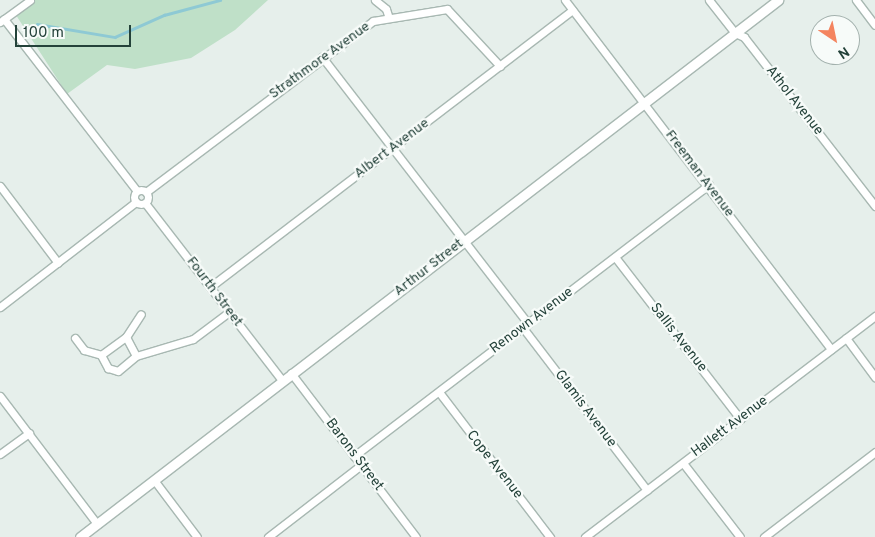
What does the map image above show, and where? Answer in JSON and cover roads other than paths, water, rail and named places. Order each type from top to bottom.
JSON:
[{"type":"street","points":[[30,0],[2,21],[137,191],[136,202]]},
{"type":"street","points":[[375,0],[386,9],[389,18]]},
{"type":"street","name":"Freeman Avenue","points":[[565,0],[709,185],[831,349]]},
{"type":"street","name":"Athol Avenue","points":[[709,0],[735,33],[744,37],[875,206]]},
{"type":"street","name":"Arthur Street","points":[[80,537],[778,0]]},
{"type":"street","points":[[856,0],[875,25]]},
{"type":"street","name":"Strathmore Avenue","points":[[146,192],[365,24],[389,18],[449,10],[500,66]]},
{"type":"street","name":"Albert Avenue","points":[[210,286],[572,10]]},
{"type":"street","name":"Glamis Avenue","points":[[322,57],[463,241],[647,490]]},
{"type":"street","name":"Renown Avenue","points":[[354,456],[709,185]]},
{"type":"street","points":[[0,186],[58,263]]},
{"type":"street","points":[[0,307],[136,202],[146,203],[146,192],[137,191]]},
{"type":"street","name":"Fourth Street","points":[[146,203],[282,380]]},
{"type":"street","name":"Sallis Avenue","points":[[615,257],[740,419]]},
{"type":"street","points":[[101,355],[105,365],[115,372],[136,356],[194,339],[229,312]]},
{"type":"street","points":[[101,355],[126,338],[142,314]]},
{"type":"street","name":"Hallett Avenue","points":[[585,537],[875,316]]},
{"type":"street","points":[[75,338],[84,350],[101,355]]},
{"type":"street","points":[[126,338],[136,356]]},
{"type":"street","points":[[846,338],[875,377]]},
{"type":"street","name":"Barons Street","points":[[291,373],[416,537]]},
{"type":"street","name":"Cope Avenue","points":[[439,392],[550,537]]},
{"type":"street","points":[[0,396],[97,524]]},
{"type":"street","points":[[0,454],[29,433]]},
{"type":"street","points":[[764,537],[875,452]]},
{"type":"street","points":[[683,462],[740,537]]},
{"type":"street","points":[[268,537],[361,465]]},
{"type":"street","points":[[154,480],[197,537]]},
{"type":"waterway","points":[[37,24],[115,37],[164,15],[220,0]]}]
